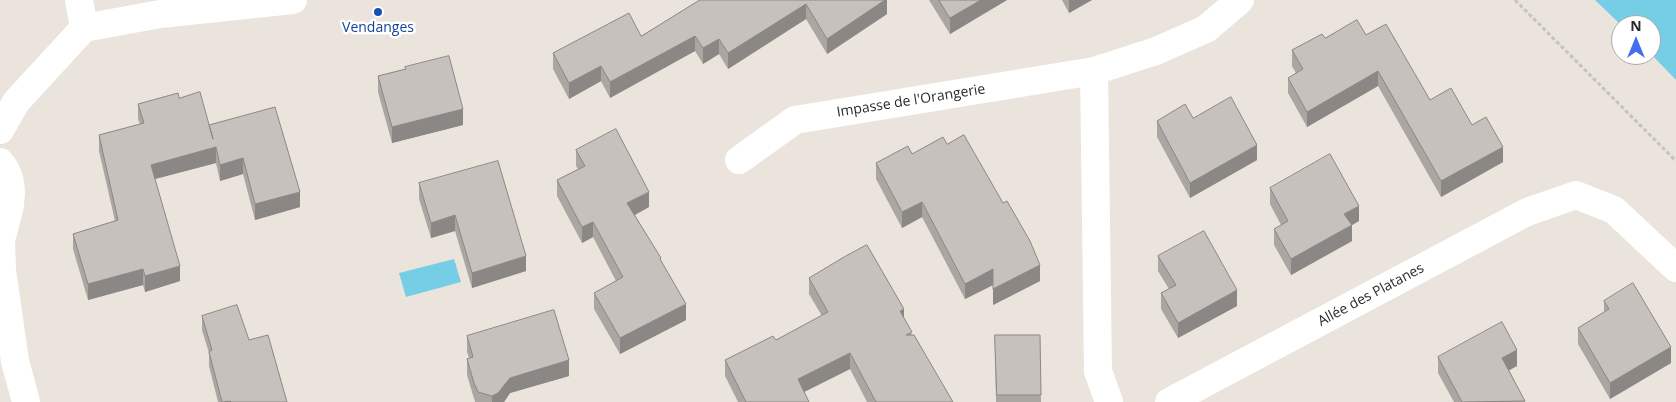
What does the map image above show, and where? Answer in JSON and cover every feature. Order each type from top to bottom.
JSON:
[{"type":"street","points":[[79,0],[84,28]]},
{"type":"street","points":[[0,130],[16,102],[84,28],[160,14],[212,10],[292,0]]},
{"type":"street","name":"Impasse de l'Orangerie","points":[[739,160],[796,120],[1094,71],[1156,51],[1206,29],[1240,0]]},
{"type":"street","points":[[1094,71],[1098,371],[1109,402]]},
{"type":"street","points":[[0,162],[10,185],[1,240],[2,270],[14,361],[26,402]]},
{"type":"street","name":"Allée des Platanes","points":[[1169,402],[1527,212],[1576,195],[1614,210],[1676,268]]},
{"type":"street","points":[[0,333],[14,361]]},
{"type":"path","points":[[1515,0],[1676,161]]},
{"type":"water","points":[[1595,0],[1676,0],[1676,80],[1661,64],[1661,15],[1611,15]]},
{"type":"water","points":[[454,259],[461,282],[406,297],[399,273]]},
{"type":"building","points":[[700,0],[885,0],[827,39],[806,4],[728,53],[719,39],[703,48],[695,36],[610,82],[601,66],[569,83],[553,53],[629,13],[641,36]]},
{"type":"building","points":[[939,0],[981,0],[950,18]]},
{"type":"building","points":[[1357,20],[1366,35],[1386,24],[1430,100],[1451,88],[1472,125],[1486,117],[1503,147],[1441,181],[1378,71],[1307,112],[1288,78],[1303,69],[1292,50],[1322,34],[1325,38]]},
{"type":"building","points":[[449,56],[463,109],[392,127],[378,76]]},
{"type":"building","points":[[200,92],[209,125],[275,107],[300,192],[255,204],[243,158],[220,165],[216,147],[151,165],[180,266],[145,276],[143,269],[88,284],[73,234],[118,220],[99,135],[144,123],[138,104],[178,93],[179,98]]},
{"type":"building","points":[[1231,97],[1257,145],[1190,183],[1157,121],[1185,104],[1193,118]]},
{"type":"building","points":[[616,129],[649,192],[627,203],[661,258],[686,304],[620,338],[594,293],[623,277],[593,222],[582,227],[557,180],[585,166],[576,150]]},
{"type":"building","points":[[964,135],[1003,203],[1007,201],[1030,241],[1040,265],[993,289],[993,269],[965,284],[922,202],[902,212],[876,163],[908,146],[912,154],[943,137],[947,144]]},
{"type":"building","points":[[1330,154],[1359,206],[1344,214],[1352,225],[1291,259],[1274,229],[1288,221],[1270,188]]},
{"type":"building","points":[[498,161],[526,256],[472,273],[455,215],[431,223],[419,183]]},
{"type":"building","points":[[1204,231],[1237,290],[1178,323],[1161,293],[1176,285],[1158,256]]},
{"type":"building","points":[[867,245],[904,309],[900,311],[912,332],[906,335],[914,335],[953,402],[876,402],[850,353],[798,379],[809,402],[746,402],[725,360],[773,336],[776,340],[828,312],[809,278]]},
{"type":"building","points":[[1633,283],[1671,347],[1610,383],[1578,328],[1609,309],[1604,301]]},
{"type":"building","points":[[237,305],[249,340],[268,335],[287,402],[222,402],[209,352],[212,350],[202,316]]},
{"type":"building","points":[[554,310],[569,360],[510,378],[498,393],[492,396],[478,392],[467,359],[473,357],[467,336]]},
{"type":"building","points":[[1502,322],[1517,350],[1502,358],[1525,401],[1462,402],[1438,357]]},
{"type":"building","points":[[995,335],[1040,335],[1041,395],[997,395]]},
{"type":"place","name":"Vendanges","points":[[378,12]]}]
